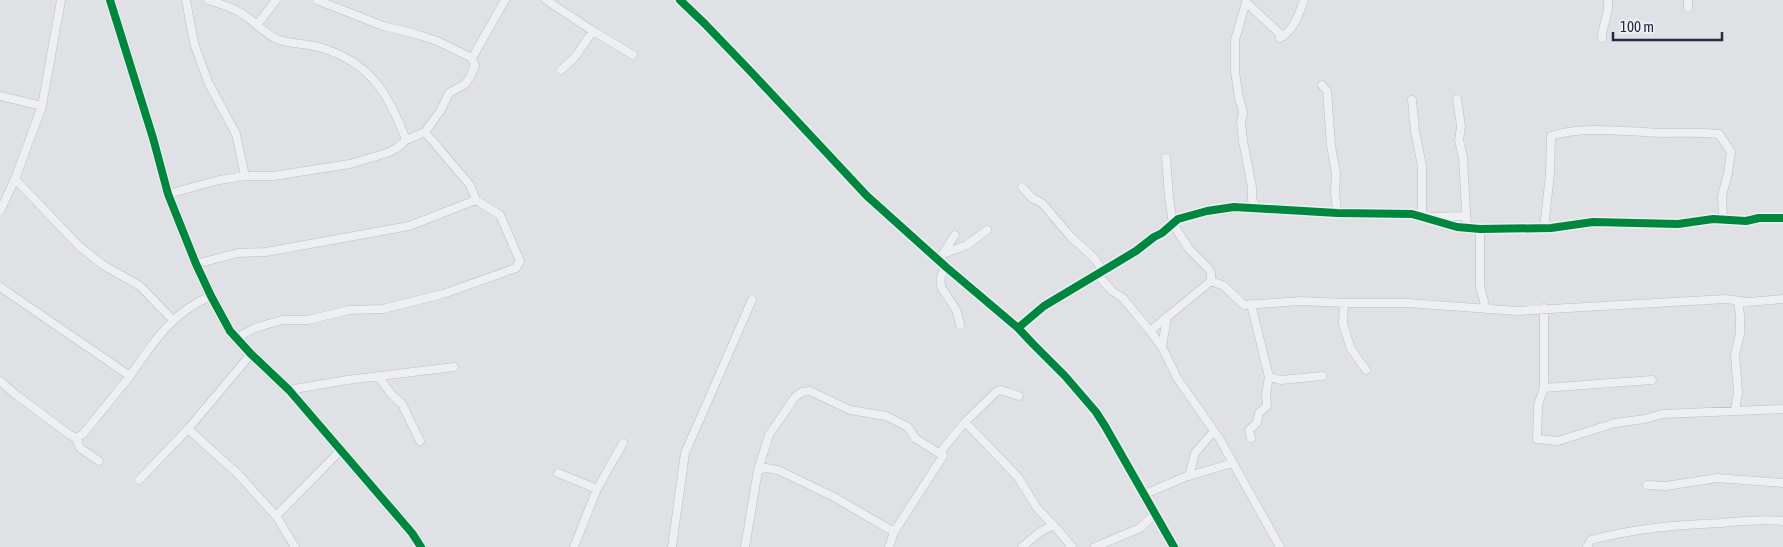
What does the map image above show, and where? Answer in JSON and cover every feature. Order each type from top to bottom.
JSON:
[{"type":"street","points":[[0,211],[15,179],[42,106],[61,0]]},
{"type":"street","points":[[110,0],[153,138],[168,194],[196,264],[230,330],[251,354],[289,390],[412,533],[421,547]]},
{"type":"street","points":[[186,0],[194,43],[208,82],[236,134],[245,176]]},
{"type":"street","points":[[208,0],[229,7],[246,16],[267,34],[279,40],[301,46],[320,47],[359,65],[374,80],[388,100],[406,140]]},
{"type":"street","points":[[257,25],[276,0]]},
{"type":"street","points":[[168,194],[219,180],[245,176],[272,176],[350,164],[386,153],[397,148],[406,140],[425,132],[442,110],[449,94],[465,84],[470,77],[475,66],[472,58],[437,41],[383,26],[317,0]]},
{"type":"street","points":[[472,58],[505,0]]},
{"type":"street","points":[[546,0],[633,56]]},
{"type":"street","points":[[680,0],[753,74],[867,196],[1018,328],[1065,376],[1096,412],[1174,547]]},
{"type":"street","points":[[1258,209],[1252,200],[1252,187],[1243,141],[1243,112],[1235,72],[1237,29],[1241,16],[1244,14],[1246,2],[1280,34],[1280,38],[1286,34],[1298,18],[1304,0]]},
{"type":"street","points":[[1602,38],[1604,22],[1608,16],[1608,0]]},
{"type":"street","points":[[561,70],[575,57],[593,31]]},
{"type":"street","points":[[1322,85],[1328,99],[1331,146],[1336,173],[1337,213]]},
{"type":"street","points":[[0,96],[42,106]]},
{"type":"street","points":[[1457,99],[1461,126],[1459,140],[1463,157],[1467,228]]},
{"type":"street","points":[[1412,100],[1415,131],[1422,166],[1425,216]]},
{"type":"street","points":[[1544,228],[1550,174],[1551,136],[1599,130],[1719,134],[1731,152],[1722,196],[1723,219]]},
{"type":"street","points":[[236,338],[255,328],[282,320],[308,320],[349,310],[383,309],[443,294],[516,268],[520,261],[503,221],[497,212],[476,200],[470,185],[425,132]]},
{"type":"street","points":[[1166,158],[1173,224],[1189,250],[1208,268],[1211,274],[1211,281]]},
{"type":"street","points":[[15,179],[80,247],[102,266],[140,286],[173,320]]},
{"type":"street","points":[[1022,187],[1032,198],[1042,203],[1071,236],[1093,257],[1112,291],[1123,298],[1150,331],[1162,348],[1177,378],[1214,431],[1280,547]]},
{"type":"street","points":[[196,264],[238,253],[266,252],[409,226],[476,200]]},
{"type":"street","points":[[1241,206],[1252,200]]},
{"type":"street","points":[[1018,328],[1044,306],[1136,250],[1178,219],[1207,211],[1241,206],[1258,209],[1337,213],[1466,216]]},
{"type":"street","points":[[1425,216],[1442,223],[1480,229],[1563,227],[1593,222],[1678,224],[1723,219],[1746,221],[1759,218],[1783,218]]},
{"type":"street","points":[[1480,229],[1480,286],[1486,309]]},
{"type":"street","points":[[940,258],[967,245],[987,230]]},
{"type":"street","points":[[940,258],[955,235]]},
{"type":"street","points":[[946,267],[940,275],[940,284],[956,310],[960,325]]},
{"type":"street","points":[[1211,281],[1224,286],[1241,303],[1251,304],[1300,301],[1408,304],[1517,311],[1625,304],[1783,298]]},
{"type":"street","points":[[1150,331],[1211,281]]},
{"type":"street","points":[[0,287],[130,376]]},
{"type":"street","points":[[76,438],[83,434],[173,320],[195,303],[211,296]]},
{"type":"street","points":[[672,547],[685,452],[752,300]]},
{"type":"street","points":[[1735,410],[1738,392],[1735,355],[1740,334],[1738,301]]},
{"type":"street","points":[[1344,303],[1343,324],[1351,350],[1366,370]]},
{"type":"street","points":[[1251,304],[1269,377],[1266,394],[1267,406],[1259,413],[1257,423],[1249,430],[1251,438]]},
{"type":"street","points":[[1544,308],[1544,388],[1538,405],[1537,439],[1558,440],[1615,423],[1645,419],[1662,414],[1783,408]]},
{"type":"street","points":[[1162,348],[1167,317]]},
{"type":"street","points":[[139,480],[188,429],[251,354]]},
{"type":"street","points":[[289,390],[347,380],[454,367]]},
{"type":"street","points":[[1269,377],[1281,380],[1322,376]]},
{"type":"street","points":[[379,377],[391,394],[402,404],[420,441]]},
{"type":"street","points":[[1544,388],[1652,380]]},
{"type":"street","points":[[0,381],[76,438],[80,448],[99,461]]},
{"type":"street","points":[[889,547],[894,532],[942,456],[942,450],[965,422],[996,392],[1001,390],[1019,396]]},
{"type":"street","points":[[745,547],[758,470],[769,435],[795,397],[802,392],[810,392],[850,410],[886,416],[895,420],[908,427],[915,438],[942,456]]},
{"type":"street","points":[[965,422],[1018,478],[1037,508],[1072,547]]},
{"type":"street","points":[[188,429],[238,474],[276,516],[295,547]]},
{"type":"street","points":[[1189,476],[1195,453],[1214,431]]},
{"type":"street","points":[[574,547],[597,489],[623,443]]},
{"type":"street","points":[[276,516],[340,451]]},
{"type":"street","points":[[1145,494],[1189,476],[1232,463]]},
{"type":"street","points":[[758,470],[766,468],[778,470],[834,497],[894,532]]},
{"type":"street","points":[[558,473],[597,489]]},
{"type":"street","points":[[1647,484],[1666,486],[1717,478],[1783,483]]},
{"type":"street","points":[[1095,547],[1140,528],[1156,513]]},
{"type":"street","points":[[1587,547],[1591,540],[1621,532],[1656,527],[1751,521],[1783,521]]},
{"type":"street","points":[[1022,547],[1053,524]]},
{"type":"cycle path","points":[[110,0],[153,138],[168,194],[196,264],[230,331],[289,390],[412,533],[421,547]]},
{"type":"cycle path","points":[[680,0],[753,74],[867,196],[1018,328],[1065,376],[1096,412],[1105,426],[1174,547]]},
{"type":"cycle path","points":[[1018,328],[1044,306],[1136,251],[1178,219],[1207,211],[1234,207],[1337,213],[1412,214],[1457,227],[1480,229],[1551,228],[1593,222],[1678,224],[1713,219],[1746,221],[1759,218],[1783,218]]}]
